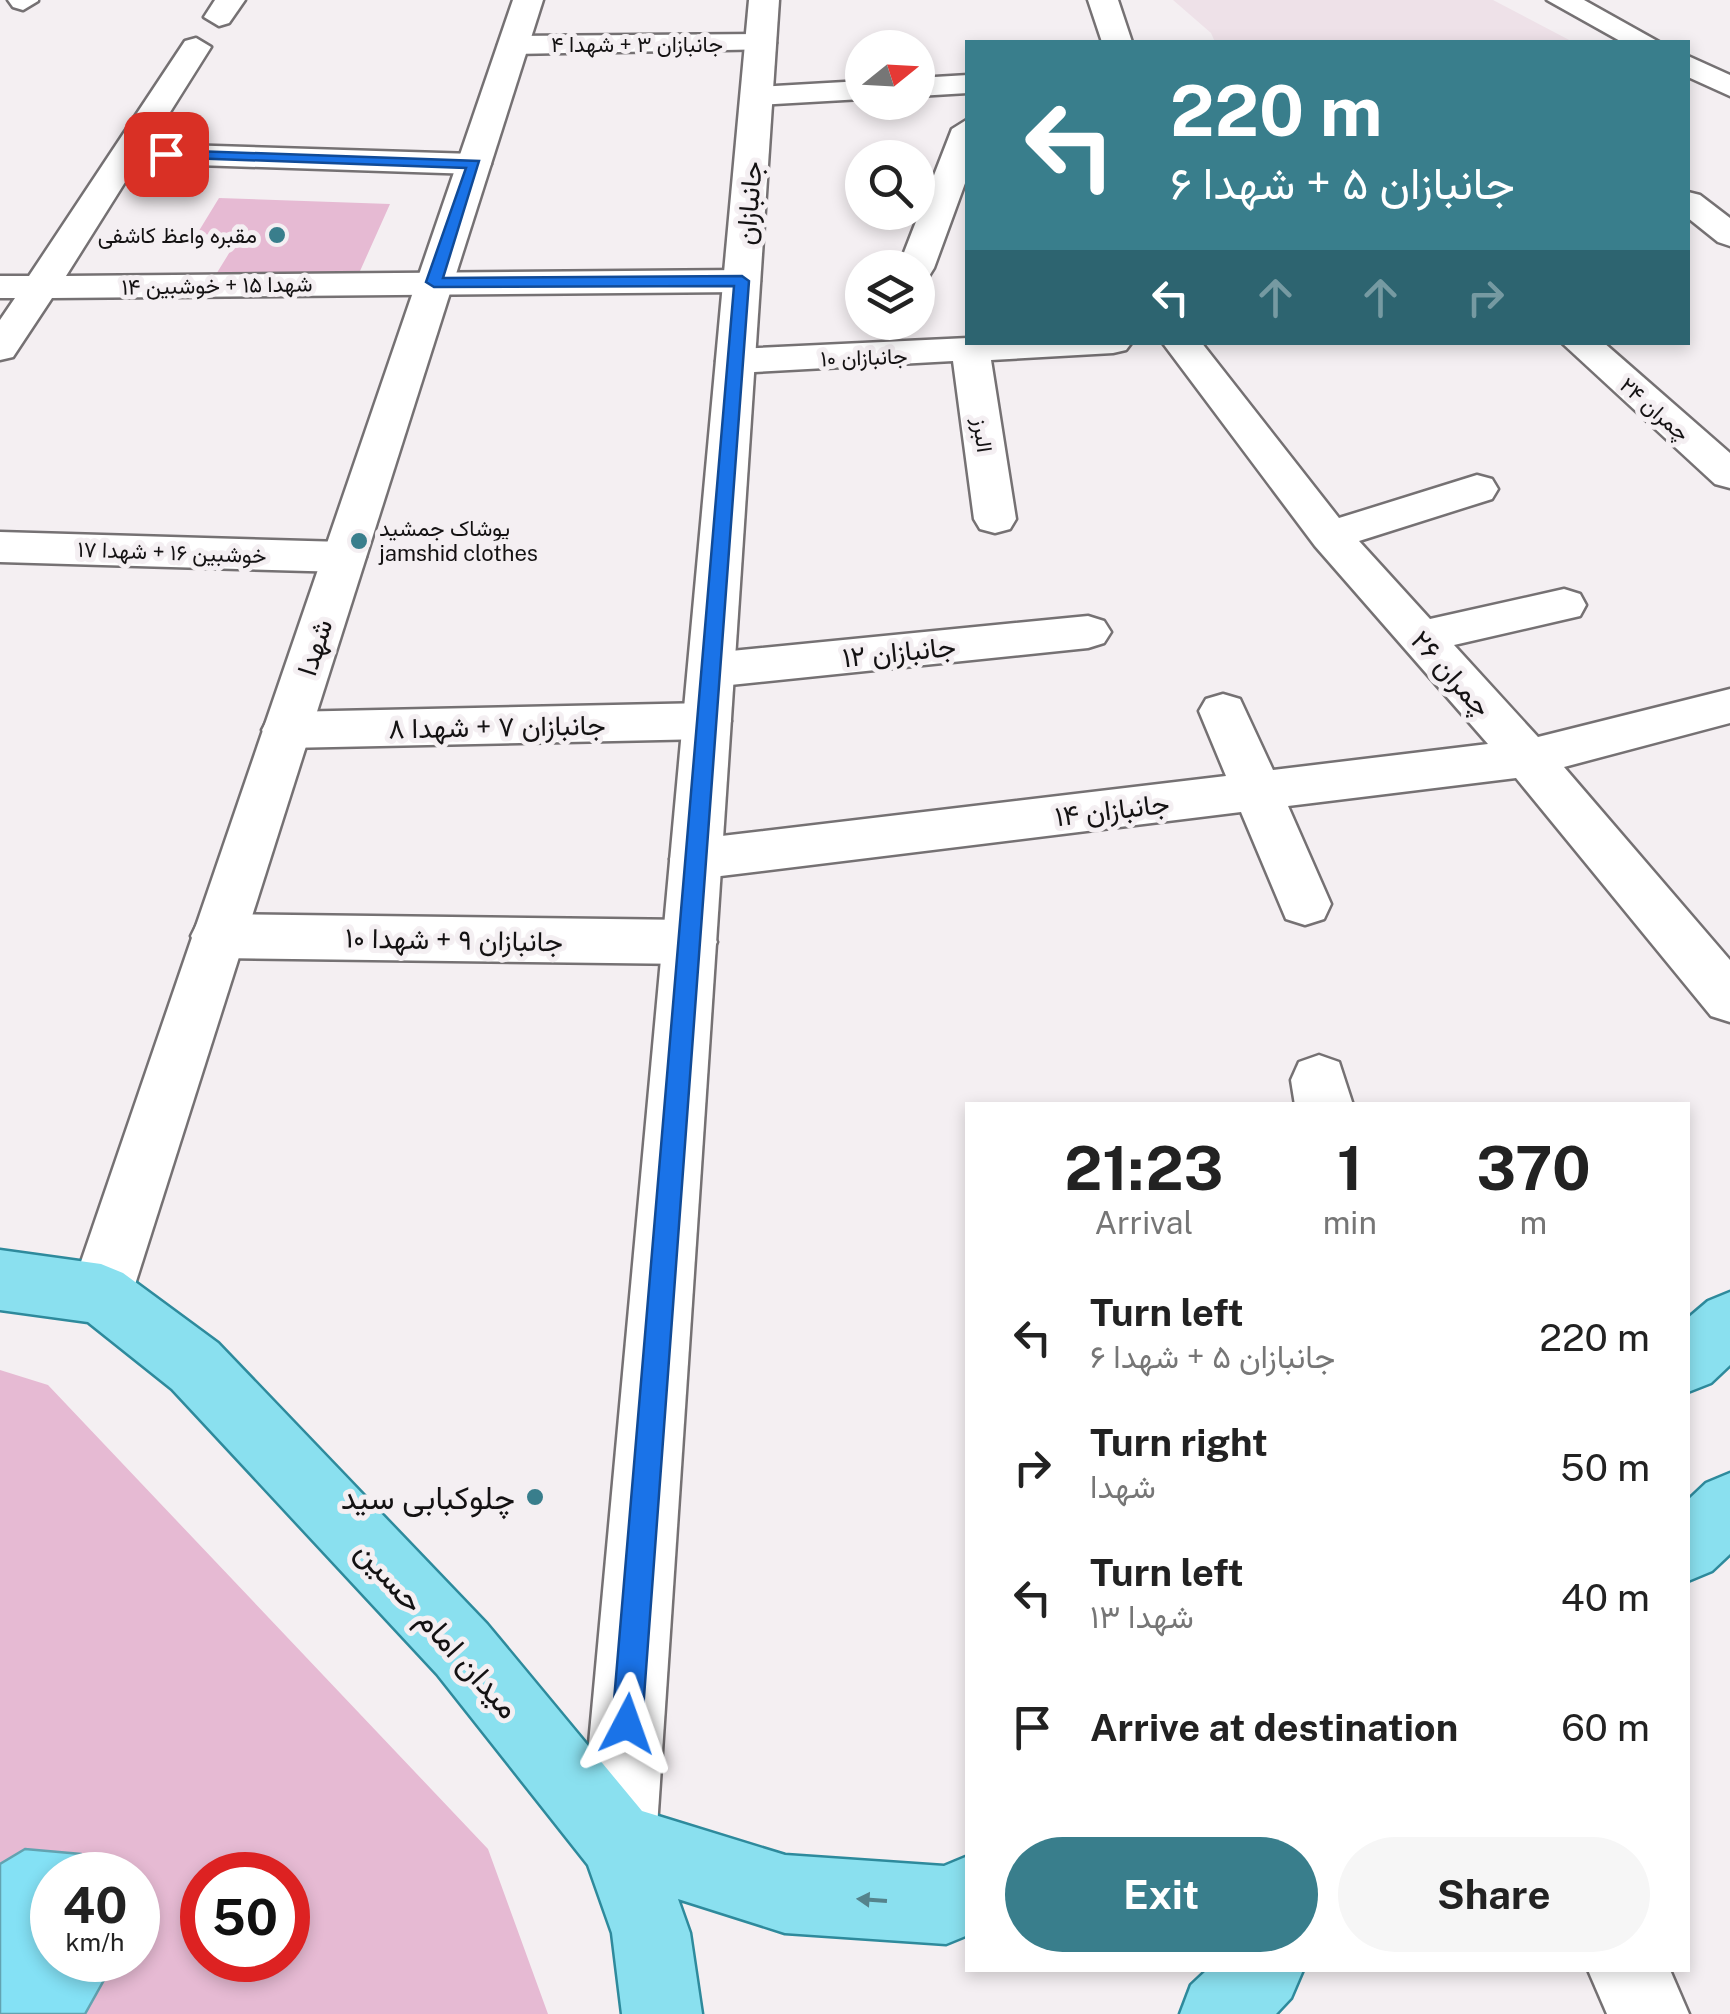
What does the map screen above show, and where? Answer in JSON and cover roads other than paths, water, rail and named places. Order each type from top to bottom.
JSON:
[{"type":"main road","name":"میدان امام حسین","points":[[0,1280],[101,1294],[195,1366],[462,1649],[618,1842],[651,1933],[662,2014]]},
{"type":"main road","points":[[1690,1358],[1730,1323]]},
{"type":"main road","points":[[1690,1545],[1730,1506]]},
{"type":"main road","points":[[618,1842],[785,1894],[946,1905],[965,1896]]},
{"type":"main road","points":[[1220,2014],[1261,1972]]},
{"type":"street","name":"شهدا","points":[[101,1294],[528,0]]},
{"type":"street","points":[[1103,0],[1116,40]]},
{"type":"street","points":[[1562,0],[1640,40]]},
{"type":"street","name":"جانبازان ۳ + شهدا ۴","points":[[513,45],[762,21]]},
{"type":"street","name":"جانبازان","points":[[618,1842],[762,21]]},
{"type":"street","points":[[0,348],[196,47]]},
{"type":"street","points":[[1690,66],[1730,91]]},
{"type":"street","points":[[935,86],[965,84]]},
{"type":"street","points":[[757,96],[845,91]]},
{"type":"street","points":[[1690,103],[1730,91]]},
{"type":"street","points":[[923,250],[965,136]]},
{"type":"street","points":[[126,153],[474,164]]},
{"type":"street","points":[[1690,204],[1730,235]]},
{"type":"street","name":"شهدا ۱۵ + خوشبین ۱۴","points":[[0,287],[742,281]]},
{"type":"street","name":"جانبازان ۱۰","points":[[735,360],[888,340],[971,351],[1066,345]]},
{"type":"street","name":"چمران ۲۶","points":[[1183,345],[1330,536],[1528,758],[1730,999]]},
{"type":"street","name":"چمران ۲۴","points":[[1583,345],[1730,475]]},
{"type":"street","name":"البرز","points":[[971,351],[995,519]]},
{"type":"street","points":[[1330,536],[1478,489]]},
{"type":"street","name":"خوشبین ۱۶ + شهدا ۱۷","points":[[0,547],[344,557]]},
{"type":"street","points":[[1420,638],[1564,605]]},
{"type":"street","name":"جانبازان ۱۲","points":[[709,695],[1088,632]]},
{"type":"street","name":"جانبازان ۷ + شهدا ۸","points":[[286,730],[709,695]]},
{"type":"street","name":"جانبازان ۱۴","points":[[696,860],[1528,758],[1730,706]]},
{"type":"street","points":[[1223,711],[1306,904]]},
{"type":"street","name":"جانبازان ۹ + شهدا ۱۰","points":[[218,936],[690,942]]},
{"type":"street","points":[[1629,1972],[1648,2014]]},
{"type":"water","points":[[25,1849],[59,1852],[30,1852],[30,1982],[103,1982],[85,2014],[0,2014],[0,1864]]},
{"type":"place","name":"مقبره واعظ کاشفی","points":[[277,235]]},
{"type":"place","name":"پوشاک جمشید jamshid clothes","points":[[359,541]]},
{"type":"place","name":"چلوکبابی سید","points":[[535,1497]]}]
